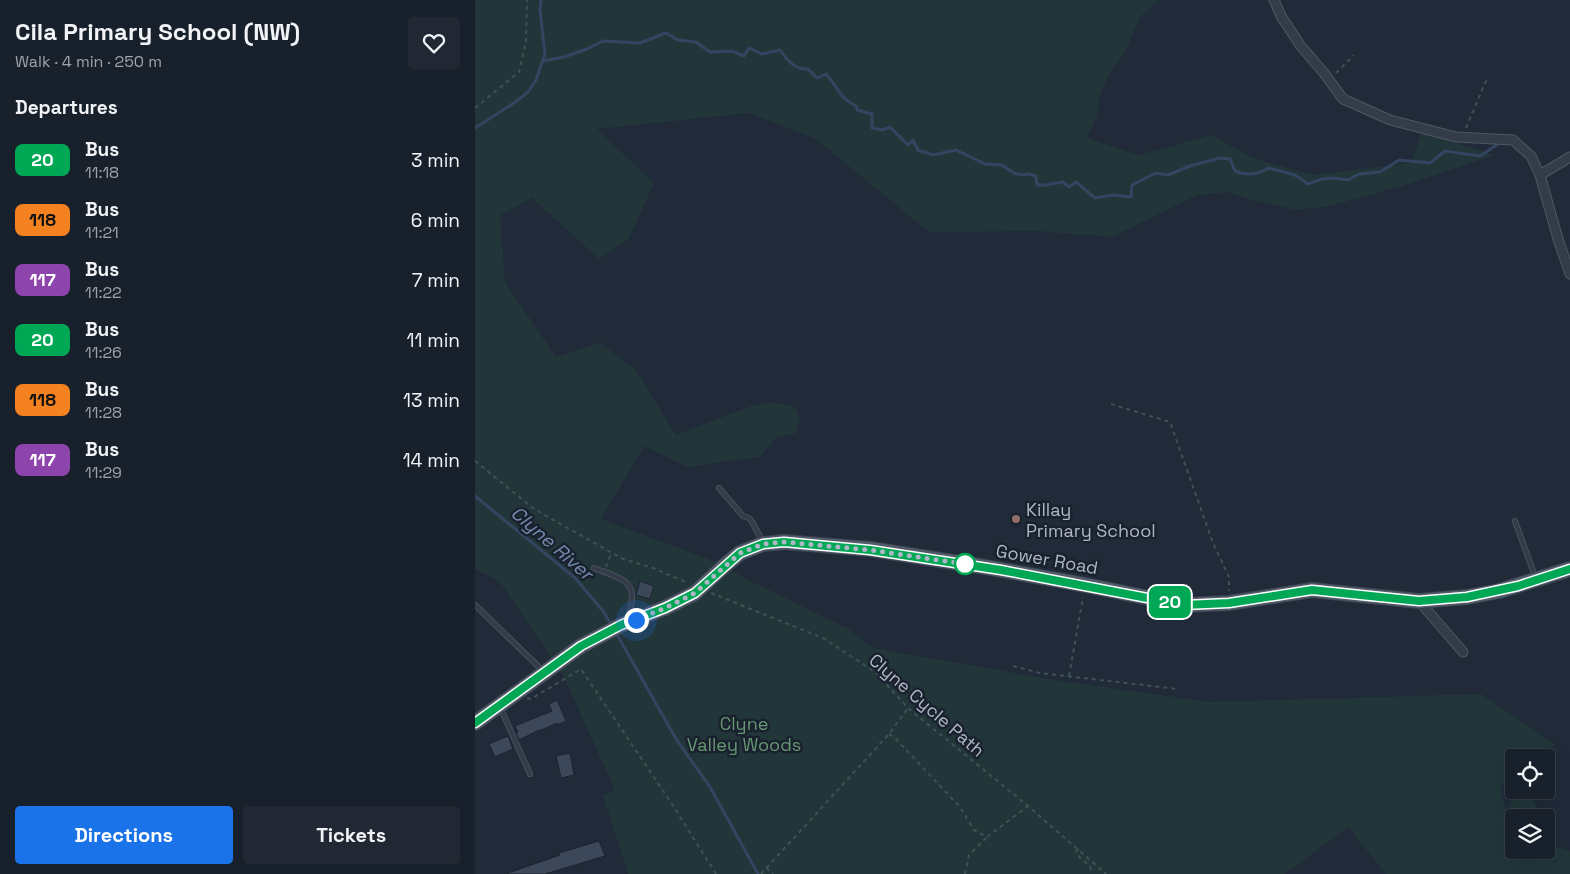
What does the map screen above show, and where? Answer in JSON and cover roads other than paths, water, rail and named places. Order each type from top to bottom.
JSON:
[{"type":"main road","name":"Gower Road","points":[[475,723],[581,646],[621,625],[665,608],[695,593],[740,553],[763,544],[784,542],[870,550],[985,567],[1184,605],[1229,603],[1312,590],[1419,601],[1467,597],[1537,580],[1570,569]]},
{"type":"street","points":[[1274,0],[1281,16],[1300,45],[1343,99],[1390,120],[1456,137],[1513,140],[1531,156],[1540,175],[1570,274]]},
{"type":"street","points":[[1540,175],[1570,157]]},
{"type":"street","points":[[1419,601],[1463,652]]},
{"type":"lane","points":[[719,488],[743,516],[749,518],[763,544]]},
{"type":"lane","points":[[1515,521],[1537,580]]},
{"type":"lane","points":[[594,568],[626,580],[631,588],[633,595],[628,618],[621,625]]},
{"type":"lane","points":[[475,604],[544,672]]},
{"type":"lane","points":[[499,706],[530,774]]},
{"type":"waterway","name":"Clyne River","points":[[475,128],[528,92],[536,80],[545,54],[540,10],[541,0]]},
{"type":"waterway","points":[[543,61],[564,57],[603,41],[640,43],[666,33],[678,40],[696,42],[710,52],[732,51],[744,56],[749,48],[762,54],[780,50],[792,64],[799,68],[808,69],[817,78],[826,74],[842,96],[856,106],[857,110],[872,114],[872,128],[882,130],[890,127],[908,145],[913,140],[918,150],[933,155],[956,150],[985,164],[1002,165],[1014,173],[1036,176],[1037,185],[1063,182],[1069,187],[1076,182],[1095,198],[1113,195],[1131,197],[1132,185],[1156,173],[1168,175],[1190,166],[1220,158],[1230,159],[1235,171],[1240,173],[1252,174],[1269,168],[1295,175],[1308,184],[1322,179],[1348,180],[1359,174],[1380,172],[1399,160],[1430,163],[1445,151],[1480,156],[1501,142]]},
{"type":"waterway","name":"Clyne River","points":[[475,496],[575,578],[603,611],[612,626]]},
{"type":"waterway","name":"Clyne River","points":[[615,631],[676,739],[710,787],[758,874]]},
{"type":"place","name":"Killay Primary School","points":[[1016,519]]},
{"type":"park label","name":"Clyne Valley Woods","points":[[744,733]]}]
